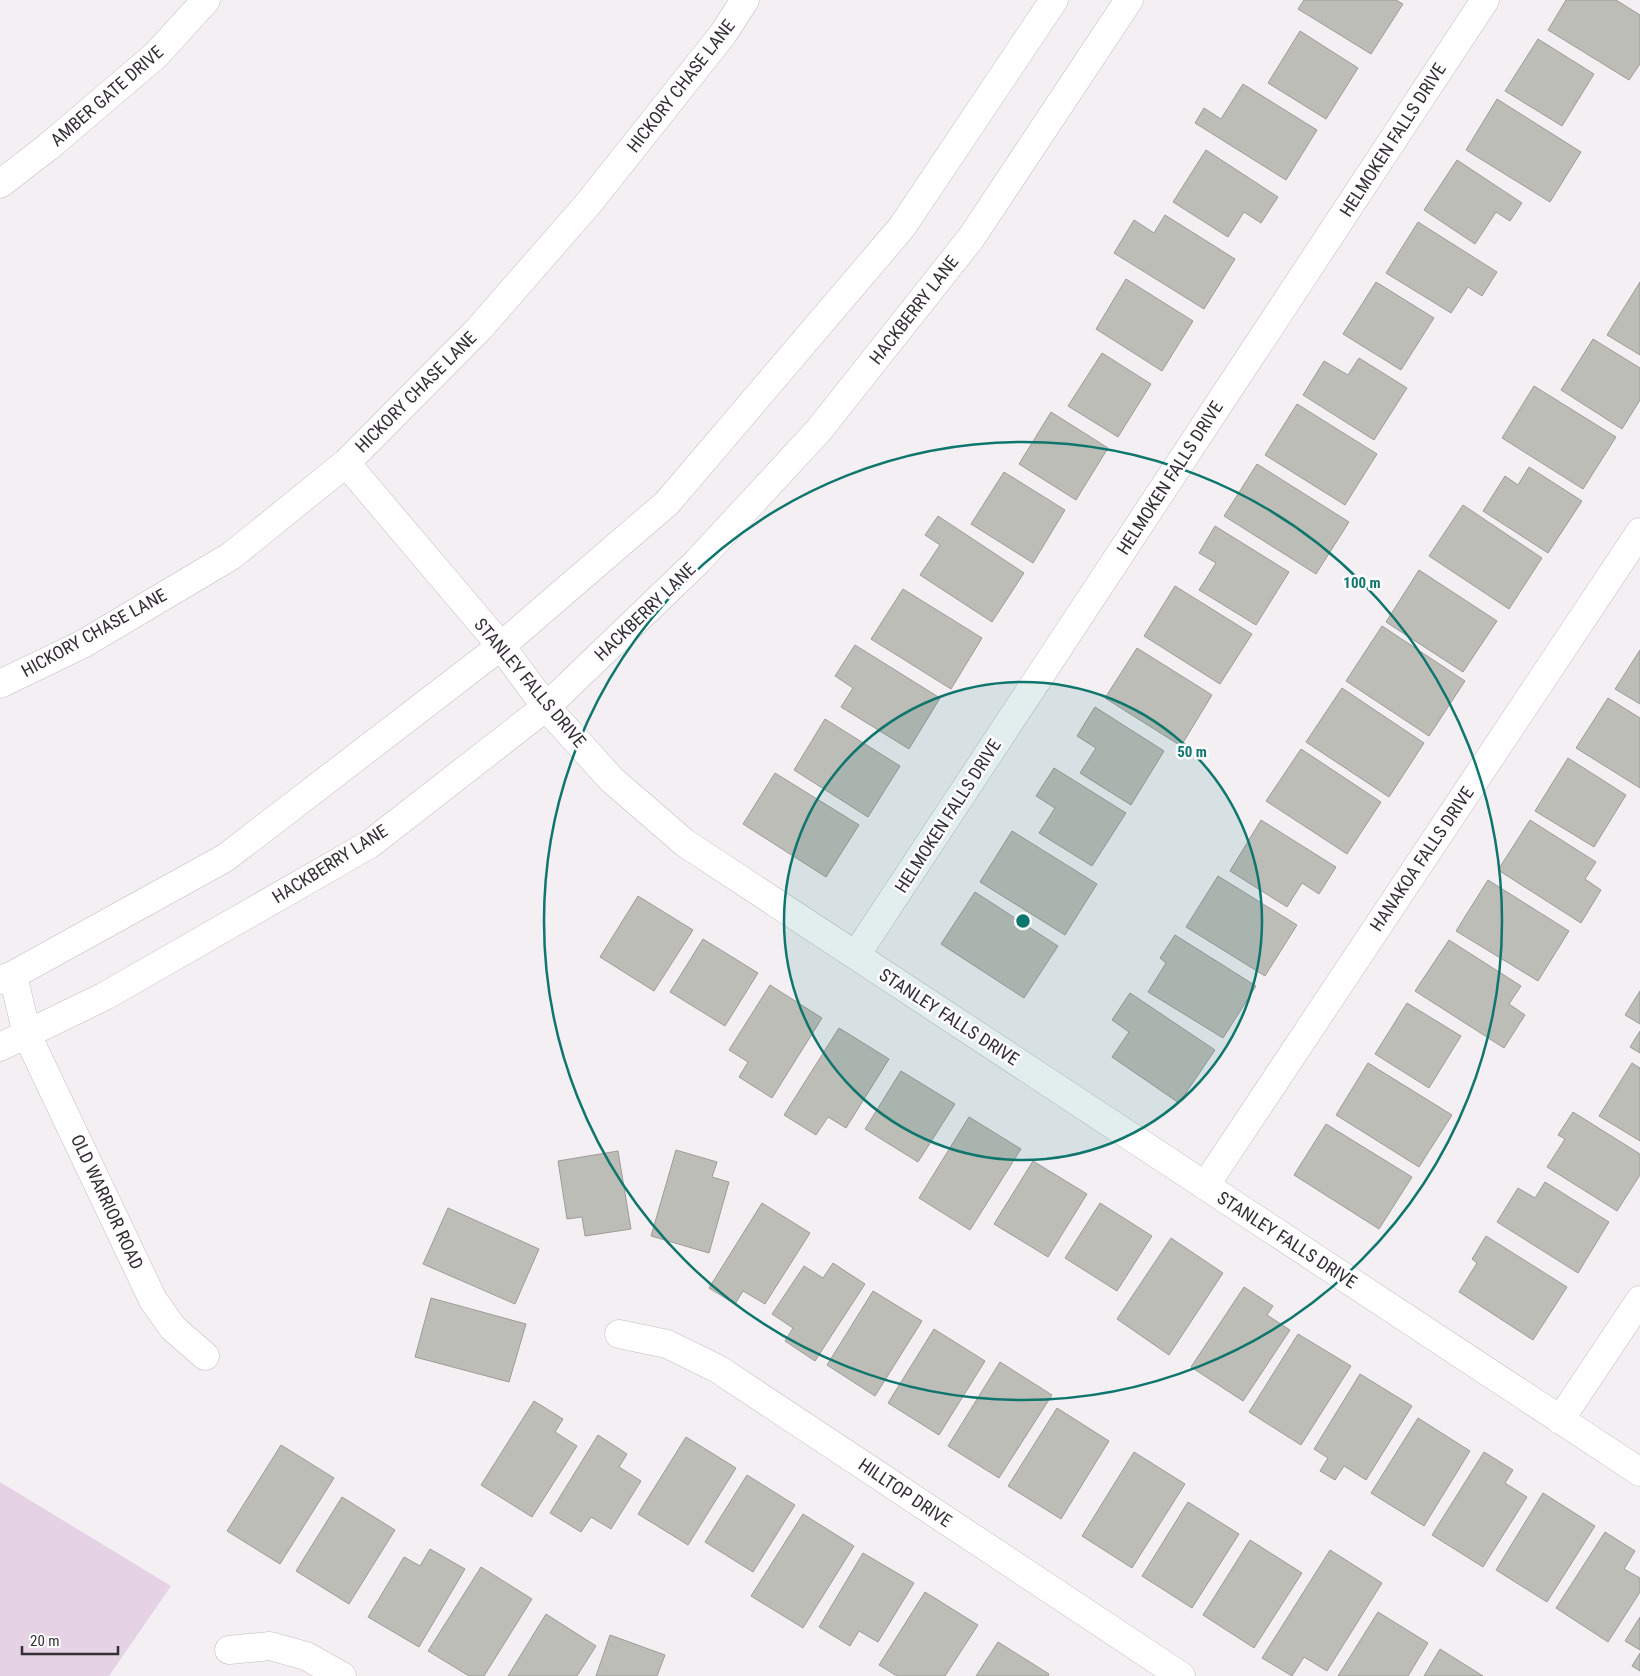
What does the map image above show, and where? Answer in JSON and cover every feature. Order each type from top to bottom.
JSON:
[{"type":"street","name":"AMBER GATE DRIVE","points":[[0,184],[48,147],[156,55],[206,0]]},
{"type":"street","name":"HICKORY CHASE LANE","points":[[0,684],[83,644],[231,556],[346,463],[478,330],[588,204],[723,34],[745,0]]},
{"type":"street","points":[[6,977],[225,858],[501,646],[667,502],[902,227],[1054,0]]},
{"type":"street","name":"HACKBERRY LANE","points":[[0,1048],[105,996],[370,844],[546,707],[697,562],[820,430],[971,238],[1129,0]]},
{"type":"street","name":"HELMOKEN FALLS DRIVE","points":[[856,955],[1485,0]]},
{"type":"street","name":"STANLEY FALLS DRIVE","points":[[346,463],[501,646],[546,707],[612,780],[685,843],[1640,1472]]},
{"type":"street","name":"HANAKOA FALLS DRIVE","points":[[1205,1186],[1640,532]]},
{"type":"street","name":"OLD WARRIOR ROAD","points":[[6,977],[27,1035],[153,1300],[173,1328],[205,1356]]},
{"type":"street","points":[[1560,1420],[1640,1300]]},
{"type":"street","name":"HILLTOP DRIVE","points":[[619,1334],[667,1344],[718,1369],[1181,1676]]},
{"type":"street","points":[[229,1650],[270,1646],[306,1656],[342,1676]]},
{"type":"shaded area","points":[[0,1482],[171,1586],[109,1676],[0,1676]]},
{"type":"building","points":[[1304,0],[1396,0],[1403,4],[1371,54],[1298,9]]},
{"type":"building","points":[[1566,0],[1616,0],[1640,15],[1640,64],[1629,80],[1548,30]]},
{"type":"building","points":[[1300,31],[1358,68],[1326,119],[1268,83]]},
{"type":"building","points":[[1538,39],[1594,74],[1562,126],[1505,91]]},
{"type":"building","points":[[1243,84],[1317,130],[1286,180],[1195,123],[1204,108],[1221,119]]},
{"type":"building","points":[[1497,99],[1581,152],[1550,202],[1466,150]]},
{"type":"building","points":[[1206,150],[1278,197],[1261,223],[1244,212],[1228,237],[1173,202]]},
{"type":"building","points":[[1457,160],[1522,203],[1510,221],[1496,212],[1475,244],[1424,210]]},
{"type":"building","points":[[1165,215],[1235,259],[1204,309],[1114,253],[1134,220],[1154,233]]},
{"type":"building","points":[[1418,222],[1497,272],[1482,296],[1468,287],[1451,313],[1386,273]]},
{"type":"building","points":[[1126,279],[1193,321],[1162,371],[1096,329]]},
{"type":"building","points":[[1376,282],[1434,318],[1401,370],[1343,334]]},
{"type":"building","points":[[1640,282],[1640,355],[1607,335]]},
{"type":"building","points":[[1593,339],[1640,368],[1640,400],[1622,429],[1561,390]]},
{"type":"building","points":[[1102,353],[1151,384],[1118,437],[1068,406]]},
{"type":"building","points":[[1359,358],[1407,388],[1374,440],[1303,395],[1324,361],[1348,375]]},
{"type":"building","points":[[1534,386],[1616,437],[1583,489],[1502,438]]},
{"type":"building","points":[[1297,404],[1377,454],[1345,505],[1265,455]]},
{"type":"building","points":[[1051,412],[1108,448],[1076,500],[1019,464]]},
{"type":"building","points":[[1257,464],[1349,522],[1316,574],[1224,516]]},
{"type":"building","points":[[1529,467],[1582,501],[1548,553],[1483,511],[1505,476],[1518,485]]},
{"type":"building","points":[[1004,472],[1065,510],[1033,563],[971,524]]},
{"type":"building","points":[[1463,505],[1542,558],[1509,609],[1429,556]]},
{"type":"building","points":[[938,516],[1024,573],[992,622],[920,575],[940,545],[925,535]]},
{"type":"building","points":[[1215,526],[1289,572],[1256,625],[1199,590],[1216,563],[1199,553]]},
{"type":"building","points":[[1419,570],[1497,621],[1463,672],[1386,622]]},
{"type":"building","points":[[1175,586],[1252,634],[1220,684],[1144,636]]},
{"type":"building","points":[[903,589],[982,638],[951,689],[871,639]]},
{"type":"building","points":[[1382,626],[1465,681],[1429,736],[1346,681]]},
{"type":"building","points":[[855,645],[940,698],[909,749],[841,707],[853,688],[835,676]]},
{"type":"building","points":[[1137,648],[1212,695],[1181,746],[1105,698]]},
{"type":"building","points":[[1640,650],[1640,704],[1615,689]]},
{"type":"building","points":[[1342,688],[1424,743],[1389,797],[1306,742]]},
{"type":"building","points":[[1608,698],[1640,718],[1640,788],[1576,748]]},
{"type":"building","points":[[1095,707],[1164,751],[1131,805],[1080,773],[1096,748],[1077,736]]},
{"type":"building","points":[[825,719],[900,766],[868,817],[794,770]]},
{"type":"building","points":[[1301,749],[1381,802],[1347,854],[1266,801]]},
{"type":"building","points":[[1568,758],[1626,795],[1594,847],[1535,811]]},
{"type":"building","points":[[1054,768],[1126,813],[1092,866],[1039,833],[1055,808],[1036,796]]},
{"type":"building","points":[[775,773],[859,825],[826,877],[743,824]]},
{"type":"building","points":[[1261,820],[1336,867],[1319,894],[1302,883],[1287,907],[1230,871]]},
{"type":"building","points":[[1530,820],[1596,862],[1585,879],[1601,890],[1581,923],[1498,870]]},
{"type":"building","points":[[1012,831],[1097,884],[1065,935],[980,882]]},
{"type":"building","points":[[1218,876],[1297,925],[1265,976],[1186,927]]},
{"type":"building","points":[[1488,880],[1569,931],[1538,981],[1456,931]]},
{"type":"building","points":[[975,892],[1058,946],[1024,998],[941,944]]},
{"type":"building","points":[[638,896],[693,930],[654,991],[600,957]]},
{"type":"building","points":[[1175,935],[1256,986],[1223,1038],[1148,992],[1166,963],[1160,958]]},
{"type":"building","points":[[703,939],[758,973],[725,1026],[670,992]]},
{"type":"building","points":[[1449,940],[1521,986],[1509,1004],[1525,1015],[1504,1048],[1415,991]]},
{"type":"building","points":[[770,985],[822,1018],[772,1098],[739,1077],[748,1062],[729,1050]]},
{"type":"building","points":[[1640,991],[1640,1024],[1625,1015]]},
{"type":"building","points":[[1130,993],[1215,1050],[1179,1103],[1112,1057],[1129,1032],[1112,1020]]},
{"type":"building","points":[[1407,1003],[1461,1036],[1429,1088],[1375,1054]]},
{"type":"building","points":[[839,1028],[889,1059],[846,1128],[828,1117],[816,1135],[784,1115]]},
{"type":"building","points":[[1640,1031],[1640,1053],[1630,1047]]},
{"type":"building","points":[[1368,1063],[1452,1115],[1419,1167],[1336,1115]]},
{"type":"building","points":[[1632,1063],[1640,1068],[1640,1141],[1599,1116]]},
{"type":"building","points":[[901,1071],[955,1104],[918,1162],[865,1129]]},
{"type":"building","points":[[1573,1112],[1640,1154],[1640,1175],[1617,1211],[1547,1167],[1565,1139],[1558,1135]]},
{"type":"building","points":[[969,1117],[1021,1149],[970,1230],[919,1198]]},
{"type":"building","points":[[1326,1124],[1412,1177],[1379,1229],[1294,1175]]},
{"type":"building","points":[[676,1150],[717,1162],[712,1177],[729,1182],[709,1253],[651,1236]]},
{"type":"building","points":[[618,1151],[631,1229],[585,1236],[582,1217],[567,1219],[558,1161]]},
{"type":"building","points":[[1033,1161],[1087,1194],[1048,1257],[994,1224]]},
{"type":"building","points":[[1545,1182],[1609,1222],[1578,1273],[1497,1222],[1518,1188],[1535,1198]]},
{"type":"building","points":[[762,1203],[810,1233],[765,1304],[743,1291],[735,1304],[709,1288]]},
{"type":"building","points":[[1100,1203],[1152,1236],[1117,1291],[1065,1258]]},
{"type":"building","points":[[448,1208],[539,1249],[515,1304],[423,1264]]},
{"type":"building","points":[[1486,1236],[1567,1287],[1533,1340],[1459,1292],[1477,1263],[1472,1259]]},
{"type":"building","points":[[1171,1238],[1223,1273],[1169,1355],[1117,1319]]},
{"type":"building","points":[[833,1263],[865,1284],[815,1361],[785,1341],[793,1328],[772,1314],[804,1266],[823,1278]]},
{"type":"building","points":[[1244,1287],[1273,1306],[1267,1315],[1290,1330],[1243,1401],[1191,1367]]},
{"type":"building","points":[[873,1291],[922,1321],[875,1396],[827,1365]]},
{"type":"building","points":[[431,1298],[526,1324],[509,1382],[415,1357]]},
{"type":"building","points":[[934,1329],[985,1361],[939,1435],[888,1403]]},
{"type":"building","points":[[1298,1334],[1351,1366],[1301,1445],[1249,1412]]},
{"type":"building","points":[[1000,1362],[1052,1395],[999,1478],[948,1446]]},
{"type":"building","points":[[1360,1374],[1412,1406],[1366,1480],[1344,1466],[1335,1480],[1320,1471],[1328,1458],[1314,1449]]},
{"type":"building","points":[[534,1401],[563,1419],[555,1432],[577,1446],[532,1517],[481,1485]]},
{"type":"building","points":[[1057,1408],[1109,1441],[1061,1519],[1008,1486]]},
{"type":"building","points":[[1418,1418],[1470,1451],[1424,1526],[1371,1493]]},
{"type":"building","points":[[598,1435],[627,1454],[619,1467],[641,1481],[611,1529],[591,1517],[581,1532],[550,1513]]},
{"type":"building","points":[[686,1437],[736,1468],[688,1545],[638,1514]]},
{"type":"building","points":[[281,1445],[334,1478],[280,1564],[227,1531]]},
{"type":"building","points":[[1134,1452],[1185,1484],[1132,1568],[1082,1536]]},
{"type":"building","points":[[1484,1452],[1513,1470],[1505,1483],[1527,1497],[1483,1567],[1432,1535]]},
{"type":"building","points":[[747,1475],[795,1505],[753,1572],[705,1542]]},
{"type":"building","points":[[1543,1493],[1595,1526],[1547,1602],[1496,1570]]},
{"type":"building","points":[[342,1497],[395,1530],[349,1604],[296,1571]]},
{"type":"building","points":[[1188,1502],[1239,1534],[1192,1608],[1142,1576]]},
{"type":"building","points":[[803,1514],[854,1546],[803,1628],[751,1596]]},
{"type":"building","points":[[1605,1532],[1635,1551],[1624,1569],[1640,1578],[1640,1592],[1608,1642],[1556,1608]]},
{"type":"building","points":[[1250,1540],[1302,1573],[1254,1648],[1203,1615]]},
{"type":"building","points":[[430,1549],[465,1569],[419,1647],[368,1617],[404,1557],[420,1566]]},
{"type":"building","points":[[1330,1550],[1382,1583],[1327,1671],[1304,1657],[1292,1676],[1262,1658]]},
{"type":"building","points":[[863,1553],[914,1583],[878,1642],[859,1631],[850,1646],[819,1627]]},
{"type":"building","points":[[481,1567],[532,1599],[484,1676],[469,1676],[428,1651]]},
{"type":"building","points":[[925,1592],[978,1625],[945,1676],[897,1676],[879,1665]]},
{"type":"building","points":[[1378,1612],[1428,1643],[1408,1676],[1338,1676]]},
{"type":"building","points":[[546,1614],[596,1646],[577,1676],[508,1676]]},
{"type":"building","points":[[1640,1617],[1640,1650],[1625,1641]]},
{"type":"building","points":[[610,1635],[665,1655],[657,1676],[596,1676]]},
{"type":"building","points":[[998,1642],[1049,1674],[1048,1676],[976,1676]]},
{"type":"building","points":[[1440,1649],[1483,1676],[1424,1676]]},
{"type":"building","points":[[1640,1653],[1640,1671],[1632,1666]]}]
